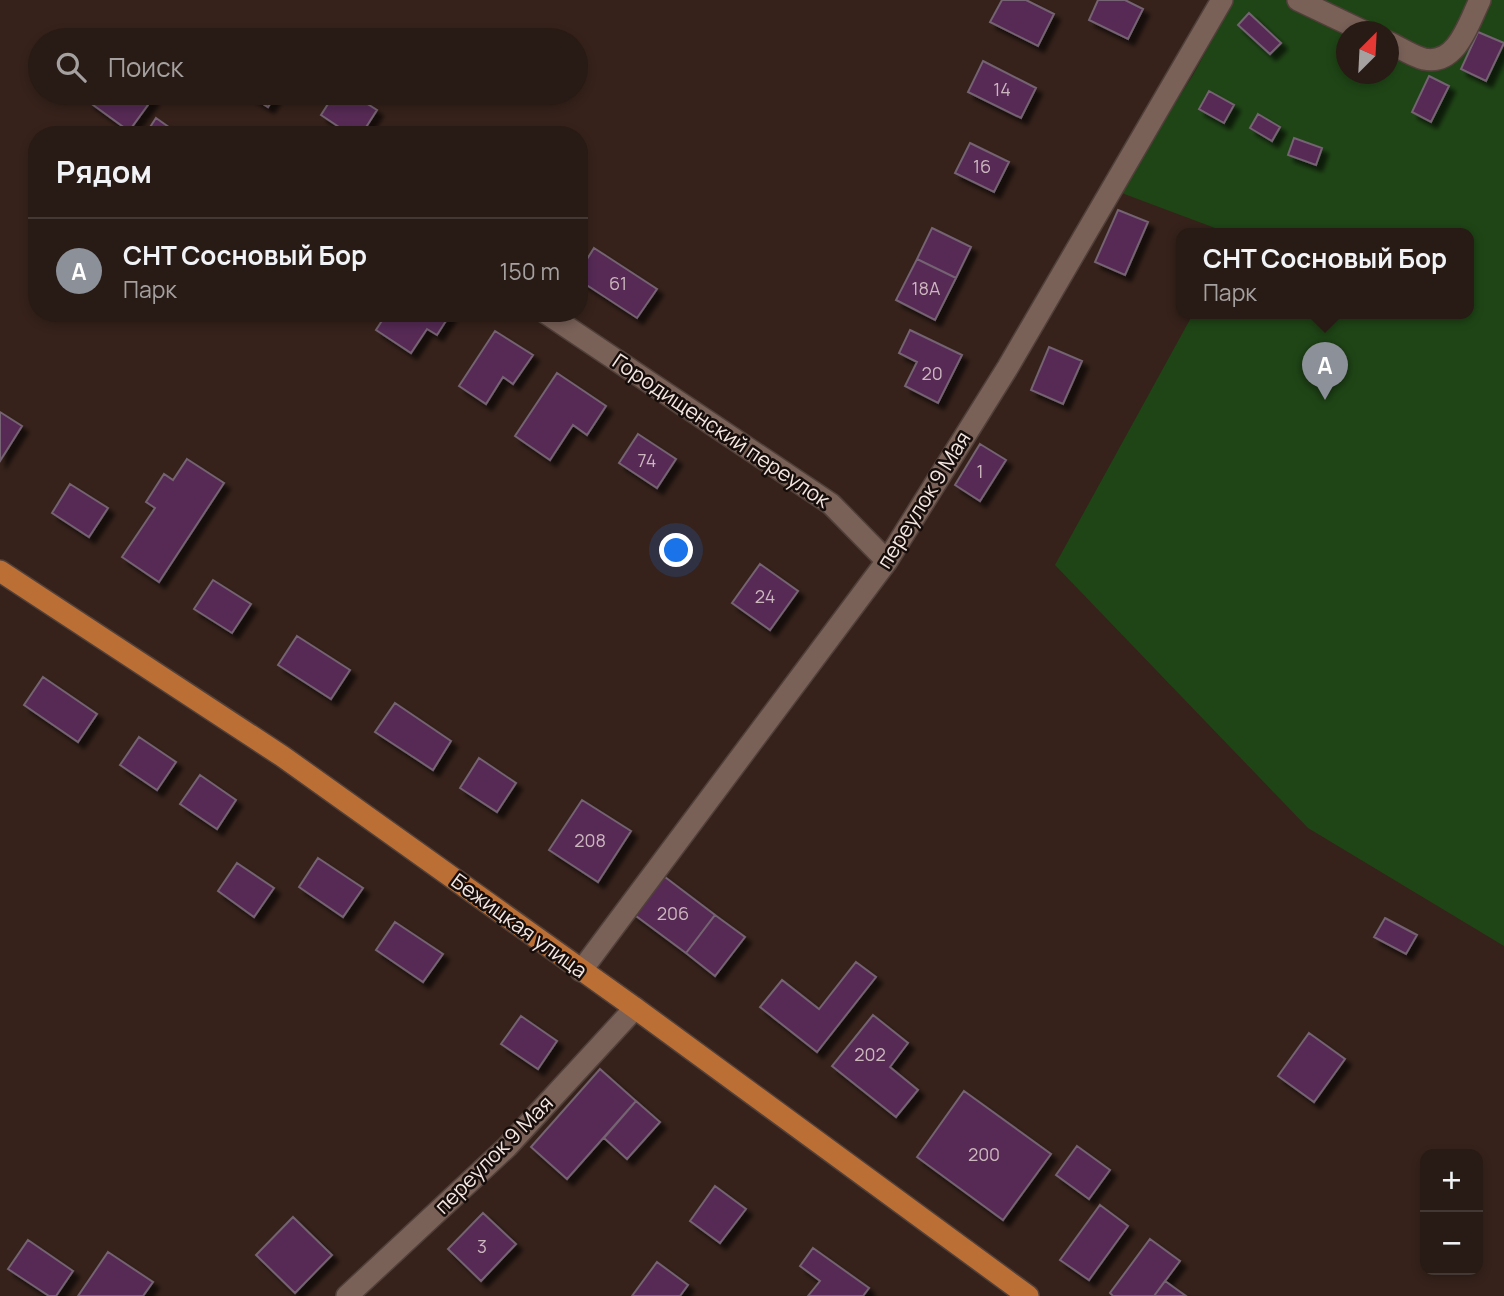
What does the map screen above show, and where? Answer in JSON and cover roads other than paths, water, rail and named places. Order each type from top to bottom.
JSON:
[{"type":"main road","name":"Бежицкая улица","points":[[0,571],[282,756],[635,1008],[1028,1296]]},
{"type":"street","name":"переулок 9 Мая","points":[[581,971],[887,561],[1015,355],[1222,0]]},
{"type":"street","points":[[1298,0],[1342,21]]},
{"type":"street","points":[[1399,47],[1424,59],[1439,58],[1457,47],[1480,0]]},
{"type":"street","name":"Городищенский переулок","points":[[559,322],[831,504],[887,561]]},
{"type":"street","name":"переулок 9 Мая","points":[[347,1296],[507,1147],[635,1008]]},
{"type":"place","name":"СНТ Сосновый Бор","points":[[1325,400]]}]
